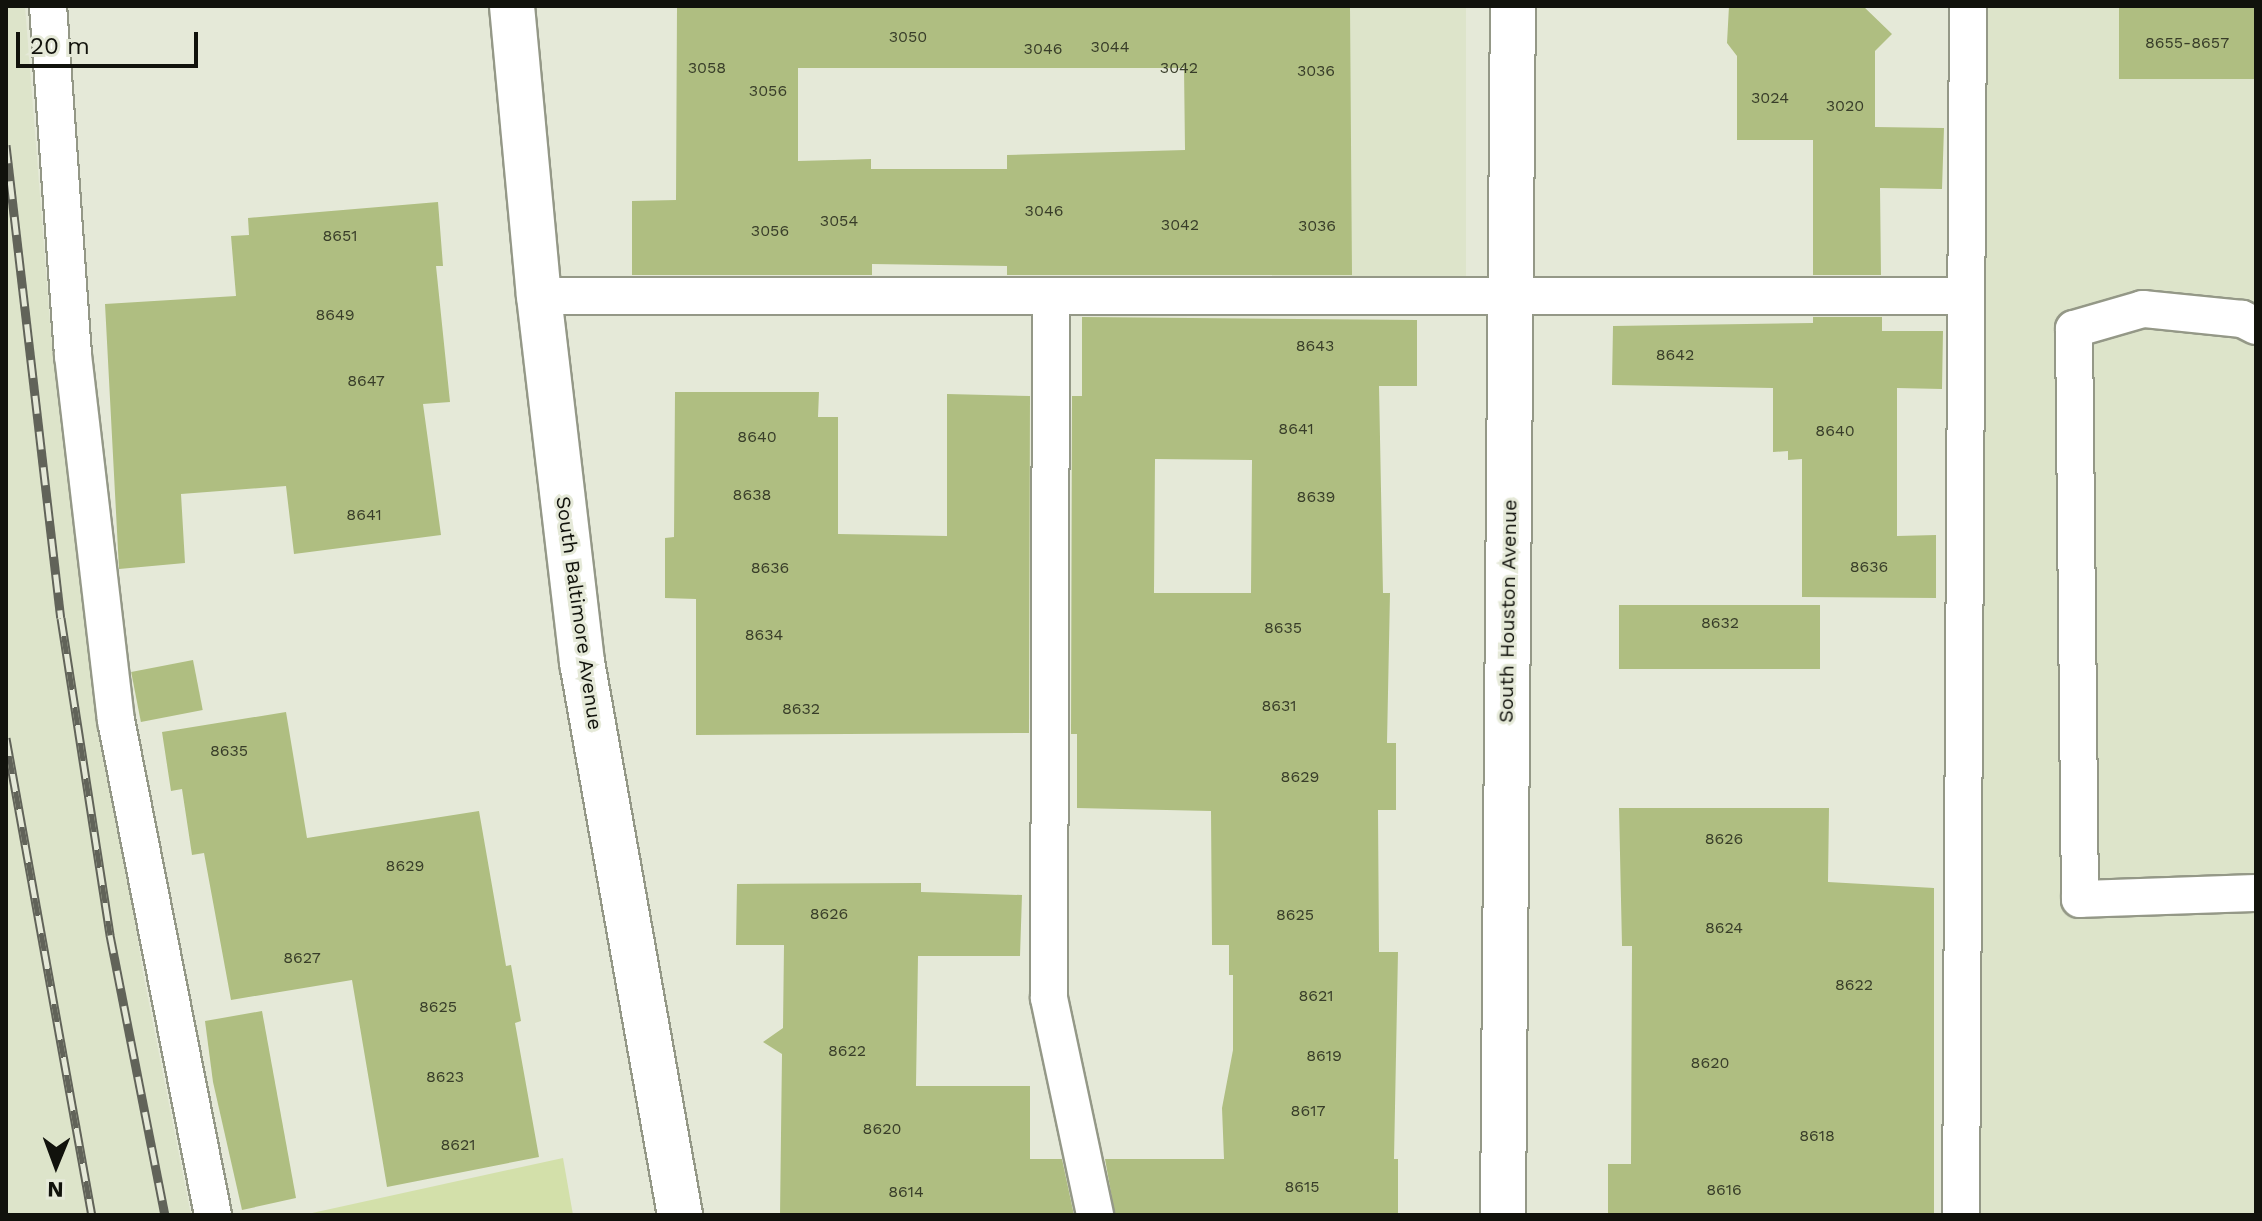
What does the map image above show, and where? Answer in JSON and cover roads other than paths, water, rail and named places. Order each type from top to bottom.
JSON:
[{"type":"street","name":"South Baltimore Avenue","points":[[512,6],[539,296],[582,662],[680,1215]]},
{"type":"street","name":"South Houston Avenue","points":[[1503,1215],[1513,6]]},
{"type":"lane","points":[[48,6],[73,355],[116,720],[213,1215]]},
{"type":"lane","points":[[1961,1215],[1968,6]]},
{"type":"lane","points":[[539,296],[1966,296]]},
{"type":"lane","points":[[1051,296],[1049,998],[1095,1215]]},
{"type":"lane","points":[[2256,326],[2242,319],[2143,309],[2074,329],[2074,344],[2080,899],[2256,893]]},
{"type":"railway","points":[[6,145],[61,618],[110,935],[165,1215]]},
{"type":"railway","points":[[6,738],[92,1215]]}]
